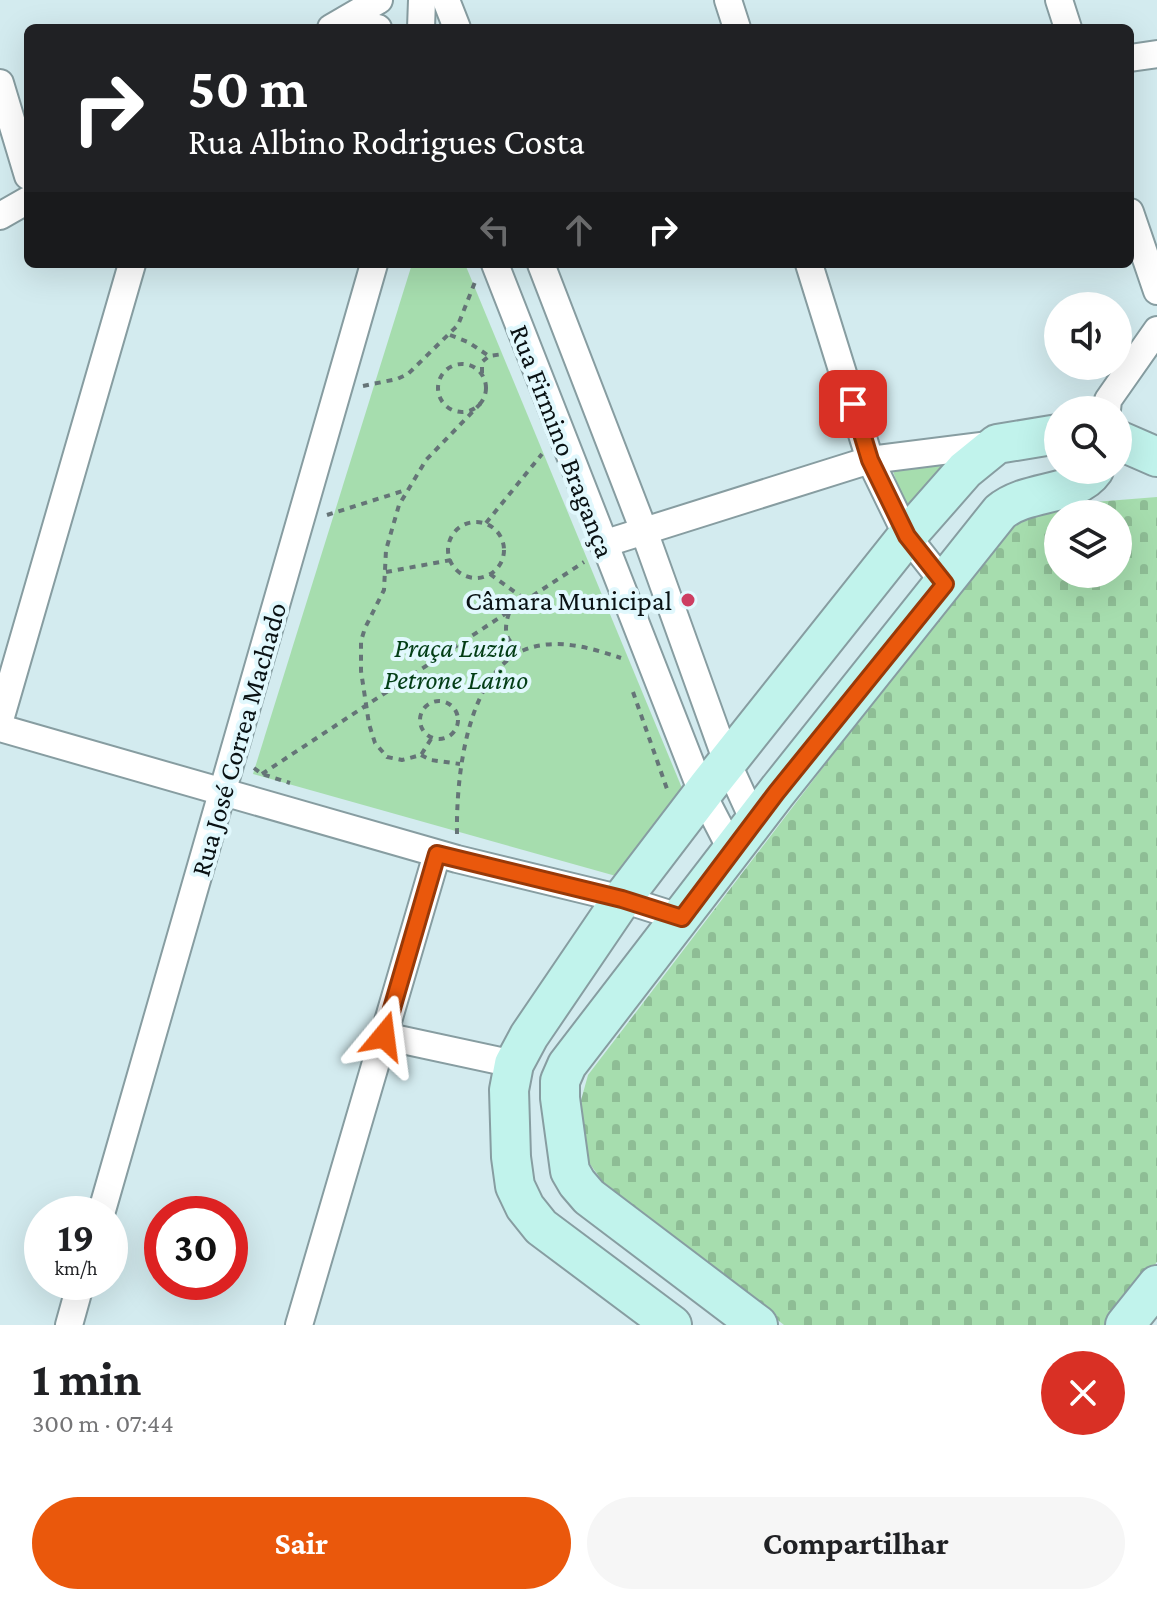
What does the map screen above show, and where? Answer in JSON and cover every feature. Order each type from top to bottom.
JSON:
[{"type":"main road","points":[[661,1319],[541,1227],[525,1207],[515,1186],[511,1157],[509,1090],[514,1064],[529,1036],[622,899],[686,797],[737,750],[907,536],[965,470],[997,444],[1044,436]]},
{"type":"main road","points":[[1132,446],[1157,457]]},
{"type":"main road","points":[[737,1318],[589,1197],[577,1183],[570,1171],[560,1081],[567,1065],[765,807],[1000,512],[1025,497],[1078,484]]},
{"type":"main road","points":[[737,750],[765,807]]},
{"type":"street","points":[[338,24],[379,0]]},
{"type":"street","points":[[421,24],[422,0]]},
{"type":"street","points":[[446,0],[455,24]]},
{"type":"street","points":[[728,0],[736,24]]},
{"type":"street","points":[[1059,0],[1067,24]]},
{"type":"street","points":[[1134,57],[1157,54]]},
{"type":"street","points":[[0,83],[24,163]]},
{"type":"street","points":[[0,216],[24,202]]},
{"type":"street","points":[[1134,224],[1157,291]]},
{"type":"street","points":[[0,720],[131,268]]},
{"type":"street","name":"Rua José Correa Machado","points":[[106,1196],[373,268]]},
{"type":"street","name":"Rua Firmino Bragança","points":[[543,268],[644,531],[737,750]]},
{"type":"street","points":[[810,268],[870,460],[907,536],[945,584]]},
{"type":"street","name":"Rua Firmino Bragança","points":[[485,271],[603,544],[686,797],[732,851]]},
{"type":"street","points":[[1111,396],[1157,330]]},
{"type":"street","points":[[603,544],[870,460],[997,444]]},
{"type":"street","points":[[0,728],[447,857],[622,899],[682,918]]},
{"type":"street","points":[[299,1325],[384,1036],[447,857]]},
{"type":"street","points":[[384,1036],[514,1064]]},
{"type":"street","points":[[69,1325],[76,1300]]},
{"type":"path","points":[[363,373],[359,387],[408,374],[458,325],[485,271]]},
{"type":"path","points":[[450,335],[489,356]]},
{"type":"path","points":[[460,764],[431,760],[421,755],[402,760],[387,757],[375,743],[361,671],[361,641],[384,590],[390,531],[408,489],[426,460],[483,401],[487,388],[482,362],[489,356],[506,353],[513,356]]},
{"type":"path","points":[[482,373],[468,365],[451,367],[441,376],[438,393],[448,408],[456,412],[474,410],[483,401]]},
{"type":"path","points":[[486,523],[546,449],[551,463]]},
{"type":"path","points":[[320,517],[408,489]]},
{"type":"path","points":[[475,522],[486,523],[501,535],[504,555],[499,566],[490,574],[478,578],[467,576],[458,571],[451,560],[449,545],[458,528],[475,522]]},
{"type":"path","points":[[386,572],[451,560]]},
{"type":"path","points":[[262,774],[586,560],[591,574]]},
{"type":"path","points":[[490,574],[526,600]]},
{"type":"path","points":[[509,611],[505,630],[507,640],[513,646],[526,649],[569,644],[621,658],[616,644]]},
{"type":"path","points":[[447,857],[460,764],[486,686],[503,663],[526,649]]},
{"type":"path","points":[[632,687],[686,797]]},
{"type":"path","points":[[432,702],[447,702],[458,716],[455,730],[444,739],[431,739],[423,733],[420,715],[432,702]]},
{"type":"path","points":[[421,755],[431,739]]},
{"type":"path","points":[[251,764],[262,774],[292,783]]},
{"type":"green space","name":"Praça Luzia Petrone Laino","points":[[411,268],[467,268],[689,805],[623,878],[253,774]]},
{"type":"green space","points":[[959,457],[908,516],[893,471]]},
{"type":"green space","points":[[1157,497],[1157,1262],[1109,1325],[784,1325],[603,1182],[587,1160],[580,1104],[588,1075],[1015,516],[1044,510],[1044,588],[1132,588],[1132,500],[1119,500]]},
{"type":"place","name":"Câmara Municipal","points":[[688,600]]},
{"type":"route","points":[[384,1036],[437,854],[622,899],[682,918],[776,793],[945,584],[907,536],[870,460],[853,404]]}]
